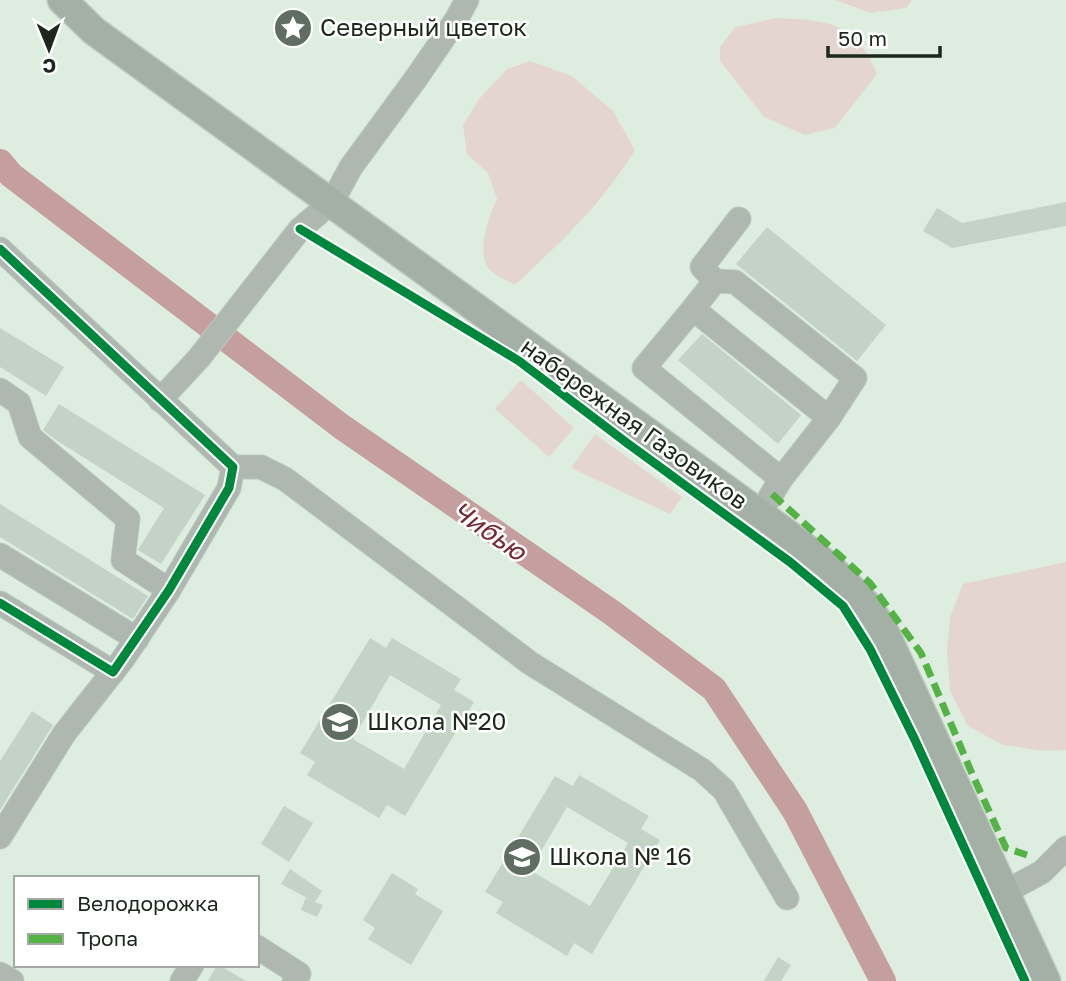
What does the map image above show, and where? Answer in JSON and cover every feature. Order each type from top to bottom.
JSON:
[{"type":"main road","name":"набережная Газовиков","points":[[62,0],[94,31],[831,568],[869,607],[886,635],[1046,981]]},
{"type":"street","points":[[160,400],[199,358],[300,229],[332,202],[351,167],[417,77],[467,0]]},
{"type":"street","points":[[739,219],[702,267],[715,281],[735,282],[855,378],[829,418],[781,479],[759,515]]},
{"type":"street","points":[[0,249],[233,467],[261,467],[285,479],[530,663],[702,770],[724,790],[787,898]]},
{"type":"street","points":[[715,281],[644,368],[781,479]]},
{"type":"street","points":[[693,309],[829,418]]},
{"type":"street","points":[[0,390],[19,403],[30,437],[128,519],[123,560],[169,590]]},
{"type":"street","points":[[0,837],[64,734],[113,672],[169,590],[229,488],[233,467]]},
{"type":"street","points":[[0,555],[136,639]]},
{"type":"street","points":[[0,603],[113,672]]},
{"type":"street","points":[[1005,892],[1042,872],[1066,848]]},
{"type":"street","points":[[259,948],[299,974],[295,981]]},
{"type":"street","points":[[0,974],[12,981]]},
{"type":"shaded area","points":[[835,0],[912,0],[906,8],[871,13]]},
{"type":"shaded area","points":[[776,18],[810,20],[838,27],[860,44],[869,57],[877,74],[835,128],[805,135],[764,117],[720,61],[720,47],[735,27]]},
{"type":"shaded area","points":[[530,61],[572,76],[613,111],[635,150],[594,205],[515,285],[490,270],[486,263],[485,235],[497,199],[488,173],[467,154],[463,125],[479,99],[507,69]]},
{"type":"shaded area","points":[[521,380],[574,428],[549,457],[495,409]]},
{"type":"shaded area","points":[[595,434],[682,497],[670,514],[571,468]]},
{"type":"shaded area","points":[[1066,562],[1066,750],[1045,751],[1003,745],[968,726],[950,691],[947,650],[950,617],[963,584]]},
{"type":"building","points":[[1066,202],[1066,226],[952,248],[923,231],[937,208],[962,223]]},
{"type":"building","points":[[767,227],[886,325],[857,361],[736,264]]},
{"type":"building","points":[[0,328],[64,367],[46,396],[0,367]]},
{"type":"building","points":[[702,334],[801,415],[778,444],[678,360]]},
{"type":"building","points":[[59,404],[205,495],[161,564],[138,550],[164,508],[43,430]]},
{"type":"building","points":[[0,504],[148,596],[133,619],[0,537]]},
{"type":"building","name":"Школа №20","points":[[370,638],[386,648],[392,638],[461,679],[454,690],[474,702],[405,816],[387,805],[379,818],[307,775],[315,762],[300,753]],"holes":[[[390,675],[441,705],[404,769],[353,739]]]},
{"type":"building","points":[[32,711],[53,725],[0,810],[0,761]]},
{"type":"building","name":"Школа № 16","points":[[579,775],[649,816],[641,829],[660,840],[592,954],[574,943],[567,956],[496,913],[503,902],[485,892],[555,776],[573,786]],"holes":[[[567,807],[628,843],[590,906],[530,870]]]},
{"type":"building","points":[[284,806],[313,823],[289,862],[261,844]]},
{"type":"building","points":[[290,869],[322,891],[315,902],[323,905],[317,917],[301,910],[306,897],[281,884]]},
{"type":"building","points":[[392,873],[418,889],[415,894],[443,911],[411,965],[368,939],[375,928],[363,920]]},
{"type":"building","points":[[778,957],[791,965],[781,981],[764,981]]},
{"type":"building","points":[[216,967],[222,967],[246,981],[208,981]]},
{"type":"waterway","name":"Чибью","points":[[0,162],[11,175],[342,427],[611,612],[714,689],[795,811],[883,981]]},
{"type":"marked path","points":[[772,494],[870,583],[921,653],[1006,848],[1027,855]]},
{"type":"cycle path","points":[[300,229],[519,361],[790,562],[843,606],[870,649],[915,740],[1025,981]]},
{"type":"cycle path","points":[[0,249],[233,467],[229,488],[169,590],[113,672],[0,603]]},
{"type":"place","name":"Северный цветок","points":[[293,28]]},
{"type":"place","name":"Школа №20","points":[[340,722]]},
{"type":"place","name":"Школа № 16","points":[[522,857]]}]
